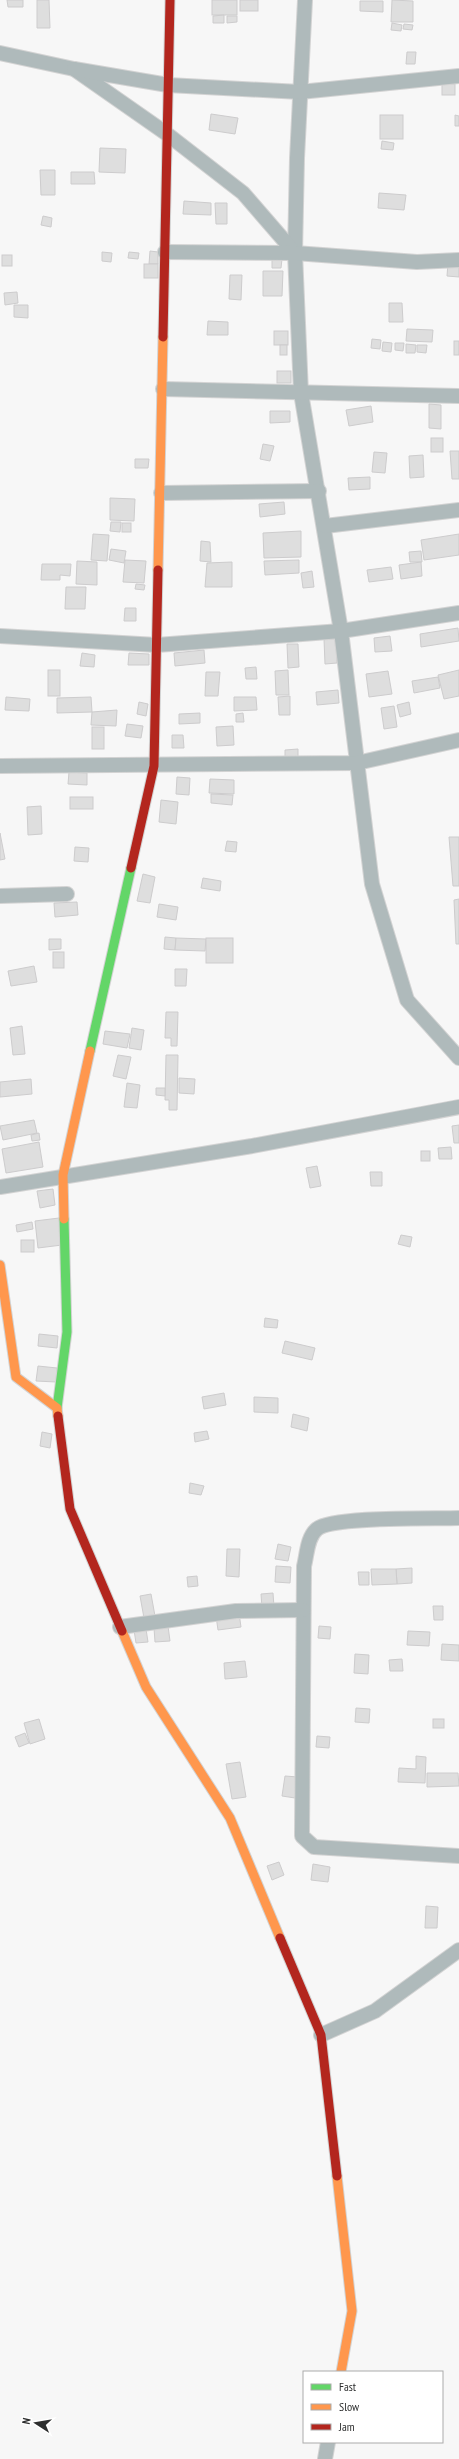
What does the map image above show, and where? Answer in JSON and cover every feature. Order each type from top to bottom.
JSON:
[{"type":"street","points":[[170,0],[161,493],[154,766],[101,998],[63,1175],[67,1332],[57,1408],[70,1509],[146,1687],[230,1818],[321,2035],[352,2311],[341,2371]]},
{"type":"street","points":[[305,0],[300,92],[295,253],[301,393],[325,526],[341,631],[372,884],[407,1000],[459,1058]]},
{"type":"street","points":[[0,53],[74,69],[168,85],[300,92],[459,76]]},
{"type":"street","points":[[74,69],[167,134],[243,193],[295,253]]},
{"type":"street","points":[[165,252],[295,253],[417,262],[459,260]]},
{"type":"street","points":[[163,389],[459,396]]},
{"type":"street","points":[[161,493],[319,491]]},
{"type":"street","points":[[325,526],[459,510]]},
{"type":"street","points":[[0,636],[157,645],[341,631],[459,613]]},
{"type":"street","points":[[0,766],[82,764],[154,766],[357,763],[459,740]]},
{"type":"street","points":[[0,896],[67,894]]},
{"type":"street","points":[[0,1187],[63,1175],[252,1146],[459,1107]]},
{"type":"street","points":[[0,1265],[16,1377],[57,1408]]},
{"type":"street","points":[[459,1518],[387,1519],[330,1524],[318,1528],[311,1535],[304,1566],[302,1836],[314,1847],[459,1856]]},
{"type":"street","points":[[120,1627],[236,1611],[304,1610]]},
{"type":"street","points":[[321,2035],[375,2011],[459,1950]]},
{"type":"street","points":[[325,2459],[328,2443]]},
{"type":"building","points":[[7,0],[23,0],[23,7],[8,7]]},
{"type":"building","points":[[37,0],[49,0],[50,28],[37,28]]},
{"type":"building","points":[[212,0],[237,0],[237,15],[212,15]]},
{"type":"building","points":[[240,0],[258,0],[258,11],[240,11]]},
{"type":"building","points":[[392,0],[413,1],[413,22],[391,22]]},
{"type":"building","points":[[360,1],[383,1],[383,12],[360,11]]},
{"type":"building","points":[[224,15],[224,23],[213,23],[213,16]]},
{"type":"building","points":[[227,16],[237,16],[237,22],[227,23]]},
{"type":"building","points":[[392,23],[402,25],[401,31],[391,30]]},
{"type":"building","points":[[404,24],[413,25],[412,30],[403,29]]},
{"type":"building","points":[[407,52],[416,52],[415,64],[406,64]]},
{"type":"building","points":[[442,84],[455,84],[455,95],[442,95]]},
{"type":"building","points":[[211,114],[238,118],[235,134],[209,130]]},
{"type":"building","points":[[380,115],[403,115],[403,139],[380,139]]},
{"type":"building","points":[[455,115],[459,116],[459,126],[455,126]]},
{"type":"building","points":[[382,141],[394,143],[393,150],[381,149]]},
{"type":"building","points":[[100,148],[126,149],[125,173],[99,172]]},
{"type":"building","points":[[40,170],[55,170],[55,195],[41,195]]},
{"type":"building","points":[[71,172],[94,172],[95,184],[71,184]]},
{"type":"building","points":[[379,193],[406,195],[404,210],[378,208]]},
{"type":"building","points":[[184,201],[211,203],[211,215],[183,214]]},
{"type":"building","points":[[215,203],[227,203],[227,224],[216,224]]},
{"type":"building","points":[[43,216],[52,218],[51,227],[41,225]]},
{"type":"building","points":[[150,251],[158,252],[158,264],[149,264]]},
{"type":"building","points":[[102,252],[112,253],[111,262],[102,261]]},
{"type":"building","points":[[129,252],[139,253],[138,259],[128,258]]},
{"type":"building","points":[[2,255],[12,255],[12,266],[2,266]]},
{"type":"building","points":[[272,258],[282,259],[281,268],[272,268]]},
{"type":"building","points":[[448,263],[459,264],[459,277],[447,276]]},
{"type":"building","points":[[144,264],[158,264],[158,278],[144,278]]},
{"type":"building","points":[[263,271],[283,271],[282,296],[263,296]]},
{"type":"building","points":[[230,275],[242,275],[241,300],[229,299]]},
{"type":"building","points":[[17,292],[18,303],[5,305],[4,293]]},
{"type":"building","points":[[389,303],[402,303],[403,322],[389,322]]},
{"type":"building","points":[[14,305],[28,305],[28,318],[14,317]]},
{"type":"building","points":[[208,321],[228,322],[228,335],[207,335]]},
{"type":"building","points":[[407,329],[433,330],[432,342],[406,341]]},
{"type":"building","points":[[274,331],[288,331],[288,345],[274,345]]},
{"type":"building","points":[[372,339],[381,340],[380,349],[371,348]]},
{"type":"building","points":[[454,341],[459,341],[459,355],[454,355]]},
{"type":"building","points":[[383,342],[392,343],[391,352],[382,351]]},
{"type":"building","points":[[395,343],[404,343],[403,351],[395,350]]},
{"type":"building","points":[[406,344],[416,345],[415,353],[406,353]]},
{"type":"building","points":[[280,345],[287,345],[287,355],[280,355]]},
{"type":"building","points":[[417,345],[427,345],[426,353],[417,352]]},
{"type":"building","points":[[277,371],[291,371],[291,383],[277,383]]},
{"type":"building","points":[[429,404],[441,405],[441,429],[429,428]]},
{"type":"building","points":[[371,406],[373,422],[349,426],[346,410]]},
{"type":"building","points":[[270,411],[290,411],[290,422],[270,423]]},
{"type":"building","points":[[431,438],[443,438],[443,452],[431,452]]},
{"type":"building","points":[[263,444],[274,446],[270,461],[260,459]]},
{"type":"building","points":[[450,451],[459,451],[459,479],[452,479]]},
{"type":"building","points":[[374,452],[387,453],[385,473],[372,472]]},
{"type":"building","points":[[423,455],[424,477],[410,478],[409,456]]},
{"type":"building","points":[[135,459],[149,459],[148,468],[135,468]]},
{"type":"building","points":[[370,477],[370,489],[349,490],[348,478]]},
{"type":"building","points":[[110,498],[135,499],[134,521],[110,520]]},
{"type":"building","points":[[284,502],[285,514],[260,517],[259,504]]},
{"type":"building","points":[[111,522],[121,522],[120,532],[110,531]]},
{"type":"building","points":[[122,523],[131,523],[131,532],[122,532]]},
{"type":"building","points":[[301,531],[301,557],[264,558],[263,533]]},
{"type":"building","points":[[93,534],[109,535],[107,561],[91,560]]},
{"type":"building","points":[[459,534],[459,555],[424,560],[421,540]]},
{"type":"building","points":[[201,541],[210,542],[211,562],[200,561]]},
{"type":"building","points":[[111,549],[126,551],[124,563],[109,560]]},
{"type":"building","points":[[421,551],[422,562],[410,562],[409,552]]},
{"type":"building","points":[[125,560],[146,561],[144,583],[123,582]]},
{"type":"building","points":[[299,560],[299,573],[265,575],[264,561]]},
{"type":"building","points":[[77,561],[97,562],[97,585],[76,584]]},
{"type":"building","points":[[232,562],[232,587],[205,587],[207,563]]},
{"type":"building","points":[[421,562],[422,576],[401,579],[399,565]]},
{"type":"building","points":[[42,564],[71,564],[70,576],[60,575],[60,580],[41,580]]},
{"type":"building","points":[[391,567],[393,579],[369,582],[367,570]]},
{"type":"building","points":[[312,571],[314,587],[303,588],[301,573]]},
{"type":"building","points":[[136,584],[145,585],[144,590],[135,589]]},
{"type":"building","points":[[66,587],[86,587],[85,609],[65,609]]},
{"type":"building","points":[[125,608],[136,608],[136,621],[124,621]]},
{"type":"building","points":[[458,628],[459,641],[421,647],[420,634]]},
{"type":"building","points":[[390,636],[392,651],[375,652],[374,638]]},
{"type":"building","points":[[324,639],[336,639],[337,663],[325,664]]},
{"type":"building","points":[[287,644],[298,644],[299,667],[288,668]]},
{"type":"building","points":[[204,650],[205,663],[175,666],[174,653]]},
{"type":"building","points":[[82,653],[95,655],[94,667],[80,666]]},
{"type":"building","points":[[129,653],[149,654],[149,665],[128,665]]},
{"type":"building","points":[[256,667],[257,679],[246,679],[245,668]]},
{"type":"building","points":[[48,670],[60,670],[60,696],[48,696]]},
{"type":"building","points":[[288,670],[289,695],[276,695],[275,671]]},
{"type":"building","points":[[459,670],[459,696],[444,699],[438,675]]},
{"type":"building","points":[[388,671],[392,694],[369,697],[366,674]]},
{"type":"building","points":[[206,672],[220,672],[218,696],[205,696]]},
{"type":"building","points":[[438,677],[440,688],[414,693],[412,681]]},
{"type":"building","points":[[338,690],[339,703],[317,705],[316,692]]},
{"type":"building","points":[[290,696],[290,715],[279,715],[278,697]]},
{"type":"building","points":[[6,697],[30,699],[29,711],[5,710]]},
{"type":"building","points":[[91,697],[92,712],[57,713],[57,698]]},
{"type":"building","points":[[234,697],[256,697],[257,710],[234,711]]},
{"type":"building","points":[[139,702],[148,704],[146,716],[137,714]]},
{"type":"building","points":[[409,702],[411,714],[400,717],[397,705]]},
{"type":"building","points":[[394,706],[397,727],[384,729],[381,708]]},
{"type":"building","points":[[117,710],[116,726],[91,725],[92,712]]},
{"type":"building","points":[[200,713],[200,723],[179,724],[179,714]]},
{"type":"building","points":[[243,713],[244,722],[236,722],[236,714]]},
{"type":"building","points":[[127,724],[143,726],[141,738],[125,736]]},
{"type":"building","points":[[233,726],[234,745],[217,746],[216,727]]},
{"type":"building","points":[[92,727],[104,727],[104,749],[92,749]]},
{"type":"building","points":[[172,735],[183,735],[184,748],[172,748]]},
{"type":"building","points":[[298,749],[298,761],[285,762],[285,750]]},
{"type":"building","points":[[69,772],[87,773],[87,785],[68,784]]},
{"type":"building","points":[[177,777],[190,778],[189,795],[176,794]]},
{"type":"building","points":[[210,779],[234,780],[234,794],[209,793]]},
{"type":"building","points":[[211,794],[233,795],[232,805],[211,803]]},
{"type":"building","points":[[70,797],[93,797],[93,809],[70,809]]},
{"type":"building","points":[[161,800],[178,802],[176,824],[159,822]]},
{"type":"building","points":[[41,806],[42,834],[28,835],[27,807]]},
{"type":"building","points":[[0,833],[5,859],[0,860]]},
{"type":"building","points":[[449,837],[459,837],[459,886],[453,886]]},
{"type":"building","points":[[227,841],[237,842],[236,852],[225,851]]},
{"type":"building","points":[[75,847],[89,848],[88,862],[74,861]]},
{"type":"building","points":[[143,874],[155,877],[150,903],[137,901]]},
{"type":"building","points":[[203,878],[221,881],[220,891],[201,888]]},
{"type":"building","points":[[459,899],[459,944],[456,944],[454,900]]},
{"type":"building","points":[[77,902],[78,915],[55,917],[54,903]]},
{"type":"building","points":[[159,904],[178,907],[176,920],[157,917]]},
{"type":"building","points":[[165,937],[176,938],[175,950],[164,949]]},
{"type":"building","points":[[176,938],[206,939],[205,951],[175,950]]},
{"type":"building","points":[[206,938],[233,938],[233,963],[206,963]]},
{"type":"building","points":[[49,939],[61,939],[61,949],[49,950]]},
{"type":"building","points":[[53,952],[64,952],[64,968],[53,968]]},
{"type":"building","points":[[34,966],[37,982],[11,986],[8,971]]},
{"type":"building","points":[[175,969],[187,969],[186,986],[175,986]]},
{"type":"building","points":[[166,1012],[178,1012],[177,1046],[171,1046],[171,1038],[165,1038]]},
{"type":"building","points":[[22,1026],[25,1054],[13,1055],[10,1028]]},
{"type":"building","points":[[132,1028],[144,1030],[141,1050],[129,1048]]},
{"type":"building","points":[[105,1031],[130,1034],[127,1048],[103,1044]]},
{"type":"building","points":[[118,1055],[131,1057],[126,1079],[113,1076]]},
{"type":"building","points":[[166,1055],[178,1055],[177,1110],[169,1110],[169,1100],[165,1100]]},
{"type":"building","points":[[179,1078],[195,1079],[194,1094],[179,1093]]},
{"type":"building","points":[[31,1079],[32,1094],[0,1097],[0,1082]]},
{"type":"building","points":[[127,1083],[140,1085],[137,1108],[124,1107]]},
{"type":"building","points":[[156,1088],[165,1088],[165,1096],[156,1095]]},
{"type":"building","points":[[34,1120],[37,1133],[3,1140],[0,1126]]},
{"type":"building","points":[[459,1125],[459,1143],[454,1143],[452,1126]]},
{"type":"building","points":[[39,1133],[40,1140],[32,1141],[31,1135]]},
{"type":"building","points":[[39,1142],[43,1167],[6,1173],[2,1149]]},
{"type":"building","points":[[451,1147],[452,1159],[439,1159],[438,1148]]},
{"type":"building","points":[[421,1151],[430,1151],[430,1161],[421,1161]]},
{"type":"building","points":[[317,1166],[321,1186],[310,1188],[306,1168]]},
{"type":"building","points":[[370,1172],[382,1172],[382,1186],[371,1186]]},
{"type":"building","points":[[53,1189],[55,1205],[40,1208],[37,1191]]},
{"type":"building","points":[[59,1218],[62,1245],[38,1248],[35,1221]]},
{"type":"building","points":[[32,1222],[33,1229],[17,1232],[16,1225]]},
{"type":"building","points":[[401,1235],[412,1237],[410,1247],[398,1244]]},
{"type":"building","points":[[21,1240],[34,1240],[34,1252],[21,1252]]},
{"type":"building","points":[[265,1318],[278,1320],[277,1328],[264,1327]]},
{"type":"building","points":[[39,1334],[58,1336],[57,1348],[38,1346]]},
{"type":"building","points":[[285,1341],[315,1348],[312,1360],[282,1353]]},
{"type":"building","points":[[38,1366],[57,1368],[56,1382],[36,1381]]},
{"type":"building","points":[[224,1393],[226,1405],[204,1409],[202,1397]]},
{"type":"building","points":[[254,1397],[278,1398],[278,1413],[254,1412]]},
{"type":"building","points":[[293,1414],[309,1418],[307,1431],[291,1427]]},
{"type":"building","points":[[207,1431],[209,1439],[195,1442],[194,1433]]},
{"type":"building","points":[[42,1432],[52,1434],[50,1448],[40,1446]]},
{"type":"building","points":[[190,1483],[204,1486],[201,1495],[189,1493]]},
{"type":"building","points":[[278,1544],[291,1547],[288,1561],[275,1559]]},
{"type":"building","points":[[227,1549],[240,1549],[239,1577],[226,1576]]},
{"type":"building","points":[[276,1566],[291,1567],[290,1583],[275,1582]]},
{"type":"building","points":[[412,1568],[412,1583],[397,1584],[396,1569]]},
{"type":"building","points":[[371,1569],[396,1569],[397,1584],[372,1585]]},
{"type":"building","points":[[358,1572],[369,1572],[369,1585],[359,1585]]},
{"type":"building","points":[[197,1576],[198,1586],[188,1587],[187,1577]]},
{"type":"building","points":[[273,1593],[274,1607],[262,1608],[261,1594]]},
{"type":"building","points":[[151,1594],[155,1616],[144,1618],[140,1596]]},
{"type":"building","points":[[433,1606],[443,1606],[443,1620],[434,1620]]},
{"type":"building","points":[[239,1613],[241,1627],[218,1630],[216,1616]]},
{"type":"building","points":[[168,1626],[170,1641],[155,1642],[154,1628]]},
{"type":"building","points":[[319,1626],[331,1627],[330,1639],[318,1638]]},
{"type":"building","points":[[146,1629],[148,1642],[136,1643],[134,1630]]},
{"type":"building","points":[[408,1631],[430,1632],[429,1646],[407,1645]]},
{"type":"building","points":[[442,1644],[459,1645],[459,1661],[441,1660]]},
{"type":"building","points":[[355,1654],[369,1655],[368,1674],[354,1673]]},
{"type":"building","points":[[402,1659],[403,1671],[390,1671],[389,1660]]},
{"type":"building","points":[[245,1661],[247,1677],[225,1679],[224,1663]]},
{"type":"building","points":[[356,1708],[370,1709],[369,1723],[355,1722]]},
{"type":"building","points":[[39,1719],[45,1739],[30,1744],[24,1723]]},
{"type":"building","points":[[433,1719],[444,1719],[444,1728],[433,1728]]},
{"type":"building","points":[[25,1733],[29,1743],[19,1747],[15,1737]]},
{"type":"building","points":[[317,1736],[330,1737],[329,1748],[316,1747]]},
{"type":"building","points":[[416,1756],[426,1757],[425,1783],[398,1782],[399,1768],[416,1769]]},
{"type":"building","points":[[240,1762],[246,1797],[232,1799],[226,1764]]},
{"type":"building","points":[[427,1773],[458,1773],[459,1786],[427,1787]]},
{"type":"building","points":[[285,1776],[298,1777],[295,1798],[282,1796]]},
{"type":"building","points":[[279,1862],[284,1875],[272,1880],[267,1866]]},
{"type":"building","points":[[313,1864],[330,1867],[328,1882],[311,1880]]},
{"type":"building","points":[[426,1906],[438,1907],[437,1928],[425,1928]]},
{"type":"traffic: fast","points":[[90,1051],[131,868]]},
{"type":"traffic: fast","points":[[57,1408],[67,1332],[64,1219]]},
{"type":"traffic: slow","points":[[158,570],[163,337]]},
{"type":"traffic: slow","points":[[64,1219],[63,1175],[90,1051]]},
{"type":"traffic: slow","points":[[0,1265],[16,1377],[57,1408],[58,1416]]},
{"type":"traffic: slow","points":[[122,1631],[146,1687],[230,1818],[280,1938]]},
{"type":"traffic: slow","points":[[337,2176],[352,2311],[341,2371]]},
{"type":"traffic: jam","points":[[163,337],[170,0]]},
{"type":"traffic: jam","points":[[131,868],[154,766],[158,570]]},
{"type":"traffic: jam","points":[[58,1416],[70,1509],[122,1631]]},
{"type":"traffic: jam","points":[[280,1938],[321,2035],[337,2176]]}]
